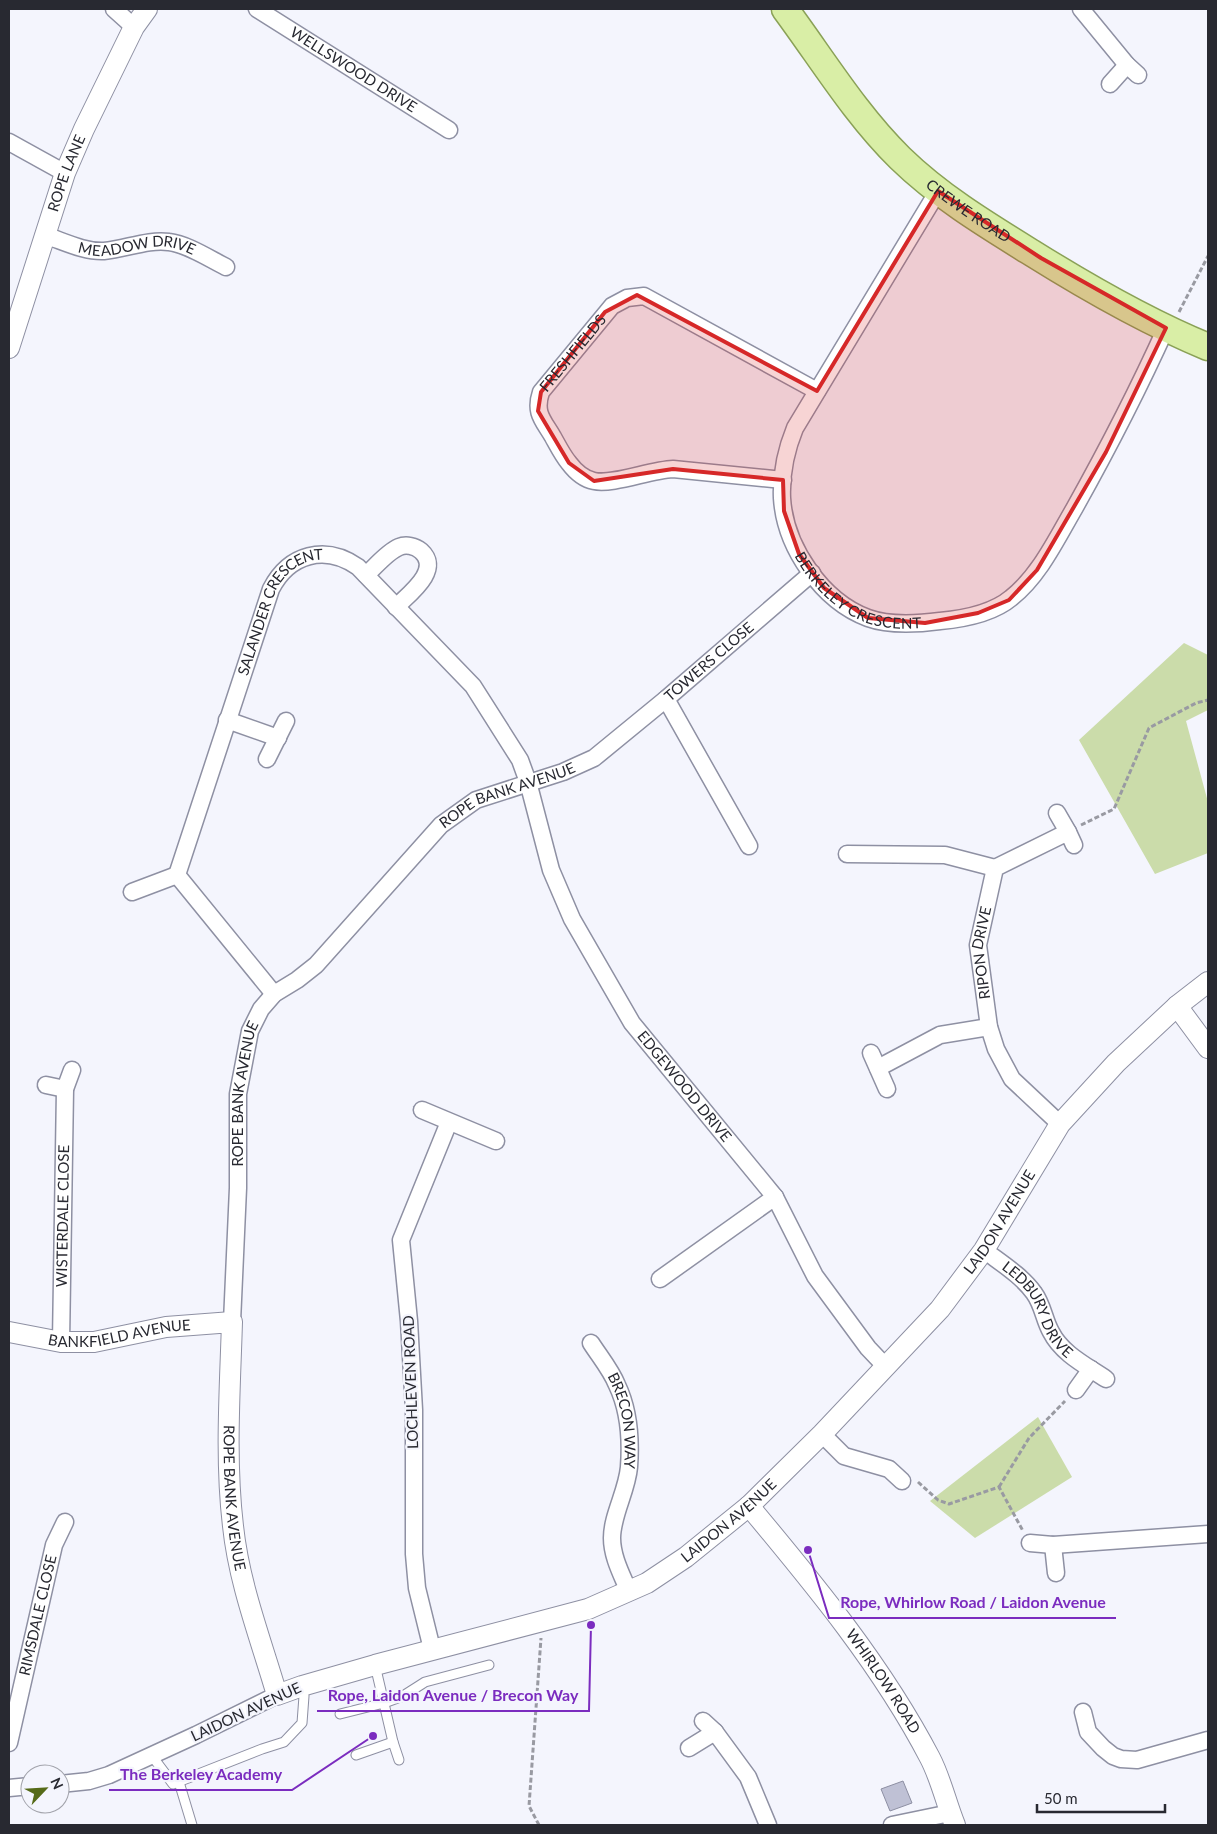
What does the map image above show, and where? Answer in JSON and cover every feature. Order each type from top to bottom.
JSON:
[{"type":"main road","name":"CREWE ROAD","points":[[785,9],[876,132],[899,157],[938,191],[956,205],[1090,288],[1166,328],[1208,347]]},
{"type":"street","points":[[114,9],[134,27]]},
{"type":"street","name":"ROPE LANE","points":[[9,348],[44,235],[84,128],[134,27],[147,9]]},
{"type":"street","name":"WELLSWOOD DRIVE","points":[[257,9],[449,130]]},
{"type":"street","points":[[1081,9],[1133,70],[1110,84]]},
{"type":"street","points":[[9,142],[66,173]]},
{"type":"street","name":"BERKELEY CRESCENT","points":[[938,191],[795,428],[786,453],[782,497],[787,525],[799,554],[824,588],[839,601],[868,618],[881,621],[925,623],[951,620],[978,613],[1009,600],[1021,590],[1055,542],[1106,452],[1166,328]]},
{"type":"street","name":"MEADOW DRIVE","points":[[44,235],[88,249],[102,251],[160,241],[171,242],[226,266]]},
{"type":"street","name":"FRESHFIELDS","points":[[783,480],[673,469],[655,470],[608,481],[594,481],[576,471],[568,463],[540,416],[538,406],[541,392],[605,312],[620,301],[637,296],[644,296],[817,391]]},
{"type":"street","points":[[366,575],[399,547],[412,546],[423,553],[428,565],[424,578],[396,607]]},
{"type":"street","name":"SALANDER CRESCENT","points":[[177,875],[271,589],[280,574],[294,562],[305,557],[327,555],[348,561],[366,575],[473,686],[520,760],[528,782]]},
{"type":"street","name":"TOWERS CLOSE","points":[[749,846],[666,699],[812,573]]},
{"type":"street","name":"ROPE BANK AVENUE","points":[[277,1695],[243,1580],[233,1527],[229,1467],[232,1322],[238,1188],[238,1094],[250,1030],[261,1009],[274,994],[297,980],[316,965],[442,825],[476,800],[563,772],[594,758],[666,699]]},
{"type":"street","points":[[227,720],[278,738]]},
{"type":"street","points":[[267,759],[286,721]]},
{"type":"street","name":"EDGEWOOD DRIVE","points":[[528,782],[551,870],[572,919],[632,1023],[775,1197],[815,1276],[868,1348],[886,1367]]},
{"type":"street","points":[[847,854],[945,855],[995,868],[1071,839],[1058,813]]},
{"type":"street","name":"RIPON DRIVE","points":[[995,868],[978,945],[989,1027],[996,1049],[1012,1079],[1060,1124]]},
{"type":"street","points":[[132,892],[177,875],[274,994]]},
{"type":"street","name":"LAIDON AVENUE","points":[[70,1783],[89,1781],[152,1756],[277,1695],[302,1686],[588,1609],[629,1592],[659,1576],[686,1557],[750,1506],[822,1434],[940,1309],[984,1250],[1060,1124],[1116,1063],[1177,1006],[1208,982]]},
{"type":"street","points":[[1177,1006],[1208,1048]]},
{"type":"street","points":[[887,1090],[874,1061],[940,1035],[989,1027]]},
{"type":"street","name":"WISTERDALE CLOSE","points":[[60,1342],[65,1089],[72,1070]]},
{"type":"street","points":[[46,1085],[65,1089]]},
{"type":"street","points":[[422,1110],[496,1141]]},
{"type":"street","name":"LOCHLEVEN ROAD","points":[[432,1650],[417,1588],[414,1554],[414,1410],[409,1321],[401,1240],[450,1122]]},
{"type":"street","points":[[660,1279],[775,1197]]},
{"type":"street","name":"LEDBURY DRIVE","points":[[984,1250],[1028,1285],[1040,1304],[1050,1331],[1058,1344],[1106,1379]]},
{"type":"street","name":"BANKFIELD AVENUE","points":[[9,1332],[60,1342],[94,1342],[166,1327],[232,1322]]},
{"type":"street","name":"BRECON WAY","points":[[591,1343],[617,1384],[627,1416],[630,1451],[629,1469],[612,1538],[615,1558],[629,1592]]},
{"type":"street","name":"LEDBURY DRIVE","points":[[1076,1390],[1091,1369]]},
{"type":"street","points":[[822,1434],[844,1456],[894,1463],[902,1481]]},
{"type":"street","name":"WHIRLOW ROAD","points":[[750,1506],[816,1587],[902,1708],[931,1760],[953,1819]]},
{"type":"street","name":"RIMSDALE CLOSE","points":[[9,1743],[48,1541],[65,1522]]},
{"type":"street","points":[[1030,1543],[1053,1545],[1208,1534]]},
{"type":"street","points":[[1053,1545],[1056,1573]]},
{"type":"street","points":[[1083,1712],[1088,1732],[1103,1748],[1113,1756],[1121,1759],[1136,1760],[1208,1740]]},
{"type":"street","points":[[688,1748],[709,1726],[748,1777],[768,1825]]},
{"type":"street","points":[[892,1825],[953,1819]]},
{"type":"lane","points":[[375,1665],[393,1742],[400,1760]]},
{"type":"lane","points":[[340,1714],[384,1703],[403,1696],[425,1682],[490,1665]]},
{"type":"lane","points":[[152,1756],[173,1784],[284,1742],[302,1723],[304,1696],[302,1686]]},
{"type":"lane","points":[[356,1755],[393,1742]]},
{"type":"lane","points":[[179,1782],[192,1825]]},
{"type":"path","points":[[1166,328],[1178,313],[1208,256]]},
{"type":"path","points":[[1071,839],[1114,809],[1149,728],[1196,703],[1208,700]]},
{"type":"path","points":[[902,1481],[917,1481],[938,1500],[948,1504],[999,1488],[1029,1438],[1076,1390]]},
{"type":"path","points":[[999,1488],[1030,1543]]},
{"type":"path","points":[[539,1825],[529,1806],[542,1620]]},
{"type":"highlighted area","points":[[938,191],[1041,258],[1166,328],[1106,452],[1037,570],[1009,600],[978,613],[925,623],[868,618],[824,588],[799,554],[784,511],[783,480],[673,469],[594,481],[569,463],[538,411],[541,392],[605,312],[637,295],[817,391]]},
{"type":"green space","points":[[1184,643],[1208,655],[1208,710],[1186,721],[1208,802],[1208,853],[1155,874],[1079,740]]},
{"type":"green space","points":[[1038,1417],[1072,1477],[975,1538],[930,1501]]},
{"type":"building","points":[[903,1781],[912,1803],[890,1811],[881,1789]]},
{"type":"place","name":"Rope, Whirlow Road / Laidon Avenue","points":[[808,1550]]},
{"type":"place","name":"Rope, Laidon Avenue / Brecon Way","points":[[591,1625]]},
{"type":"place","name":"The Berkeley Academy","points":[[373,1736]]}]
